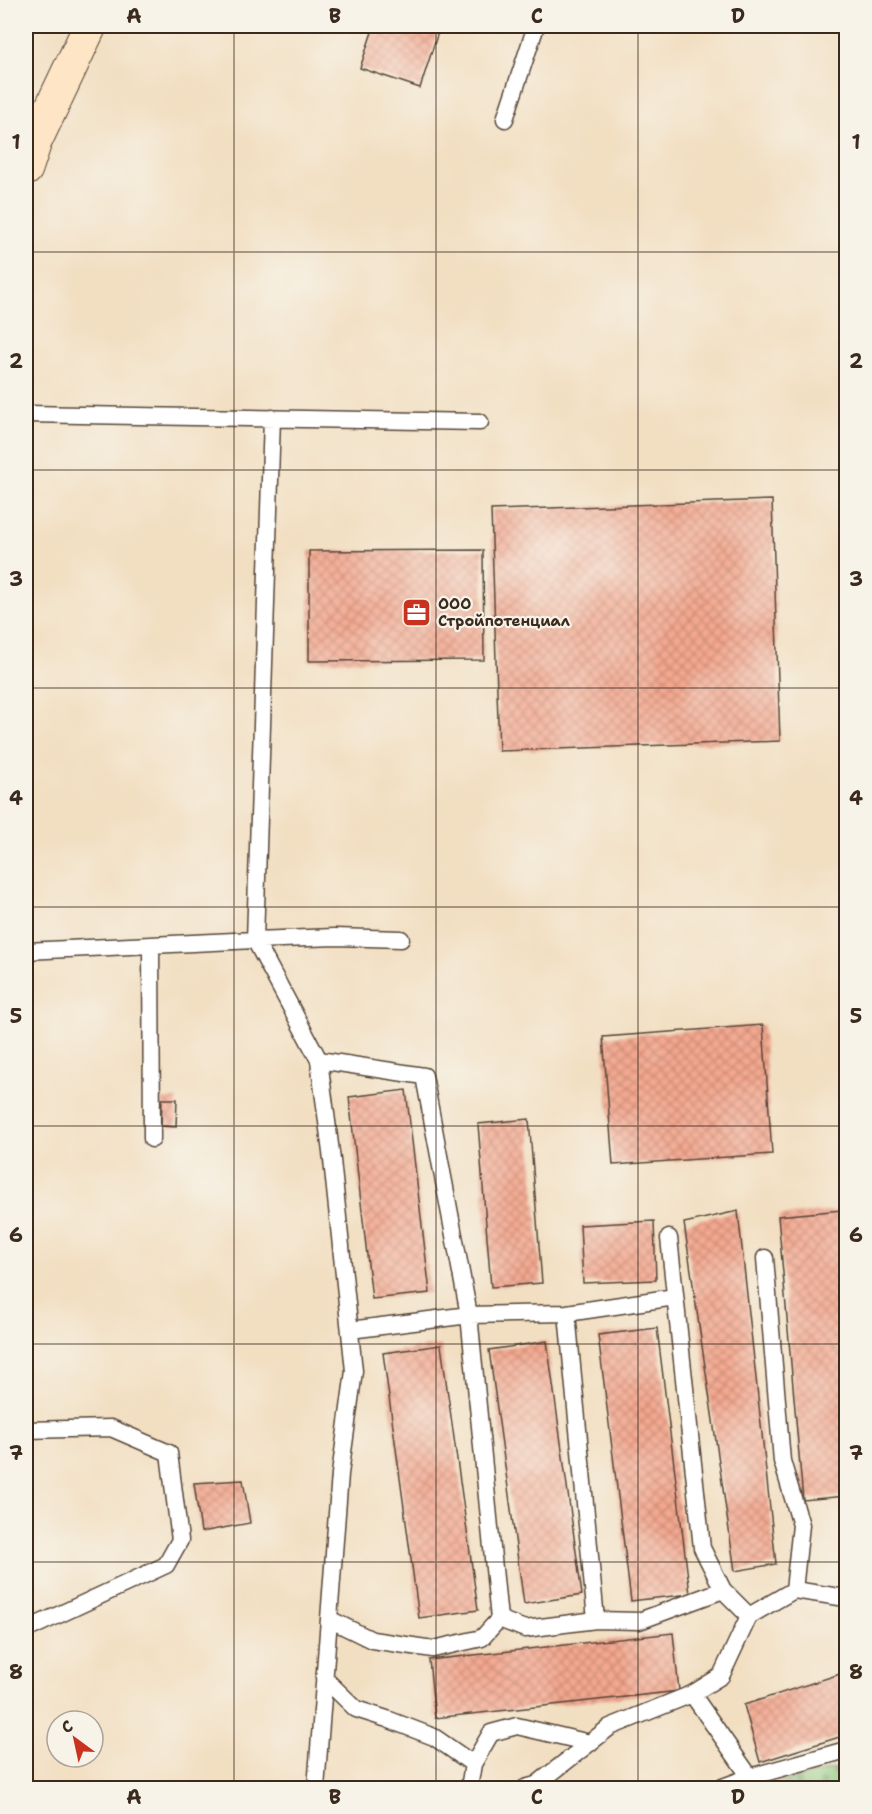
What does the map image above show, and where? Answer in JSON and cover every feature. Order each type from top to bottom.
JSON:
[{"type":"main road","points":[[26,169],[35,142],[90,26]]},
{"type":"lane","points":[[505,119],[536,26]]},
{"type":"lane","points":[[26,414],[480,422]]},
{"type":"lane","points":[[272,418],[255,940],[320,1060],[354,1371],[340,1474],[316,1788]]},
{"type":"lane","points":[[26,951],[335,937],[401,939]]},
{"type":"lane","points":[[152,945],[152,1139]]},
{"type":"lane","points":[[320,1060],[424,1076],[470,1315],[499,1619],[482,1638],[433,1649],[372,1640],[329,1619]]},
{"type":"lane","points":[[669,1238],[702,1548],[723,1590],[749,1616]]},
{"type":"lane","points":[[765,1257],[782,1461],[801,1524],[794,1590]]},
{"type":"lane","points":[[350,1330],[470,1315],[567,1313],[675,1297]]},
{"type":"lane","points":[[567,1313],[597,1620]]},
{"type":"lane","points":[[26,1430],[111,1428],[169,1453],[180,1540],[166,1565],[26,1630]]},
{"type":"lane","points":[[499,1619],[525,1629],[597,1620],[639,1621],[723,1590]]},
{"type":"lane","points":[[535,1787],[610,1727],[692,1694],[721,1676],[749,1616],[794,1590],[846,1598]]},
{"type":"lane","points":[[324,1678],[356,1709],[434,1737],[473,1764]]},
{"type":"lane","points":[[692,1694],[750,1777]]},
{"type":"lane","points":[[469,1788],[473,1764],[492,1733],[517,1726],[590,1743]]},
{"type":"lane","points":[[720,1788],[750,1777],[846,1750]]},
{"type":"green space","points":[[846,1766],[846,1788],[760,1788]]},
{"type":"building","points":[[374,26],[440,26],[420,88],[360,68]]},
{"type":"building","points":[[772,500],[780,741],[499,751],[491,510]]},
{"type":"building","points":[[483,550],[484,660],[309,661],[309,551]]},
{"type":"building","points":[[763,1025],[772,1154],[613,1165],[603,1037]]},
{"type":"building","points":[[406,1090],[430,1293],[372,1299],[349,1097]]},
{"type":"building","points":[[162,1099],[177,1099],[176,1127],[161,1126]]},
{"type":"building","points":[[529,1119],[542,1283],[491,1287],[478,1124]]},
{"type":"building","points":[[842,1210],[846,1262],[846,1496],[803,1500],[778,1216]]},
{"type":"building","points":[[738,1211],[776,1564],[735,1571],[684,1223]]},
{"type":"building","points":[[654,1221],[656,1280],[583,1283],[580,1225]]},
{"type":"building","points":[[657,1328],[690,1594],[631,1601],[598,1335]]},
{"type":"building","points":[[547,1341],[582,1595],[524,1604],[489,1350]]},
{"type":"building","points":[[441,1345],[478,1610],[419,1618],[383,1353]]},
{"type":"building","points":[[243,1480],[250,1523],[201,1532],[194,1483]]},
{"type":"building","points":[[673,1633],[679,1691],[435,1718],[429,1660]]},
{"type":"building","points":[[846,1672],[846,1735],[760,1762],[744,1705]]},
{"type":"place","name":"ООО Стройпотенциал","points":[[417,613]]}]
